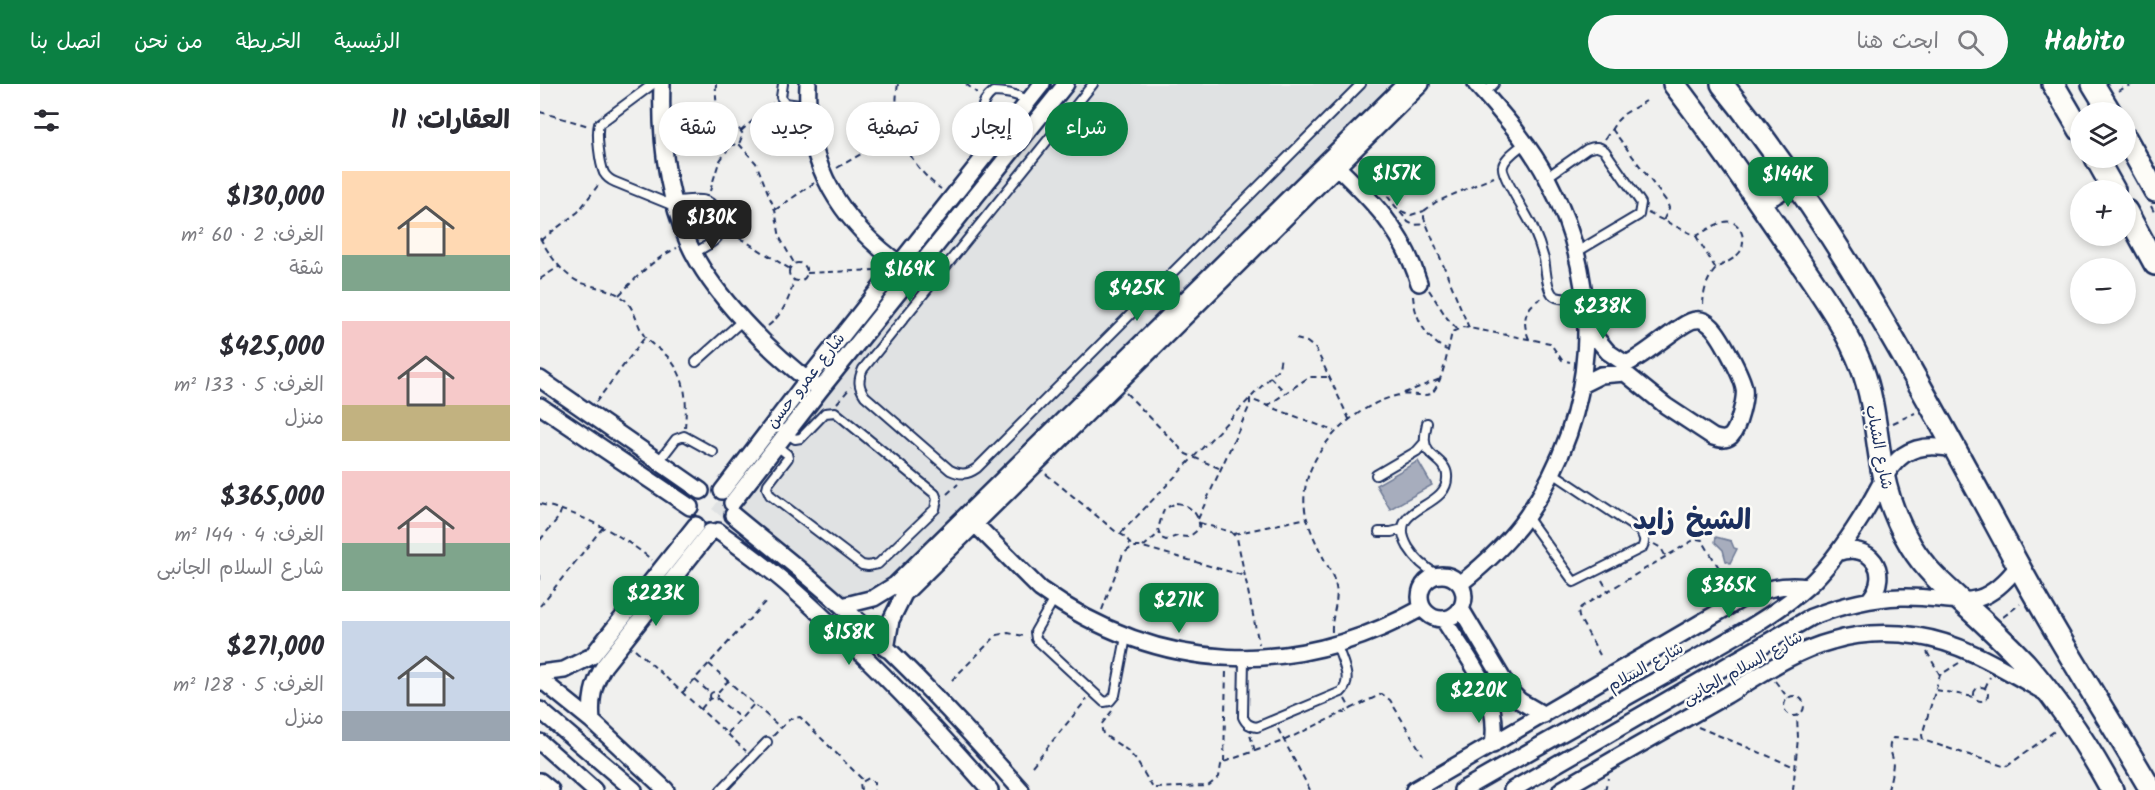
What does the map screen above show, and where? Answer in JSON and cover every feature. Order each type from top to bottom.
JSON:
[{"type":"street","points":[[662,84],[662,142],[674,203],[691,248],[743,320],[820,390]]},
{"type":"street","points":[[807,102],[808,84]]},
{"type":"street","name":"شارع عمرو حسن","points":[[1029,101],[1042,84]]},
{"type":"street","name":"شارع عمرو حسن","points":[[1033,124],[1066,84]]},
{"type":"street","points":[[842,606],[900,589],[1333,163],[1405,84]]},
{"type":"street","points":[[1333,163],[1352,152],[1421,84]]},
{"type":"street","name":"شارع الشباب","points":[[1674,84],[1716,138],[1844,328],[1869,390],[1884,476],[1900,524],[1912,547],[1944,587],[1989,627],[2052,696],[2102,770],[2112,790]]},
{"type":"street","points":[[1722,84],[1786,171],[1842,255],[1931,404],[2018,566],[2151,790]]},
{"type":"street","points":[[2053,84],[2070,113]]},
{"type":"street","points":[[2093,84],[2104,102]]},
{"type":"street","points":[[1460,584],[1507,541],[1527,517],[1553,473],[1576,413],[1584,367],[1587,327],[1584,295],[1575,253],[1559,201],[1525,143],[1485,87]]},
{"type":"street","points":[[817,156],[834,197],[863,233],[896,266],[913,273]]},
{"type":"street","name":"شارع عمرو حسن","points":[[723,491],[807,380],[984,156]]},
{"type":"street","name":"شارع عمرو حسن","points":[[733,509],[786,433],[1007,156]]},
{"type":"street","points":[[2136,156],[2153,184]]},
{"type":"street","points":[[1333,163],[1394,229],[1412,260],[1419,283]]},
{"type":"street","points":[[1754,194],[1762,196],[1777,192],[1782,186],[1786,171]]},
{"type":"street","points":[[2136,229],[2155,264]]},
{"type":"street","points":[[971,520],[1036,465],[1076,416],[1117,385],[1184,308]]},
{"type":"street","points":[[1581,385],[1601,375],[1625,368],[1686,322],[1695,320],[1705,322],[1712,327],[1744,388],[1745,399],[1735,429],[1730,436],[1722,440],[1713,437],[1666,406],[1625,368],[1608,352],[1587,327]]},
{"type":"street","points":[[540,379],[701,491]]},
{"type":"street","points":[[540,406],[690,507]]},
{"type":"street","name":"شارع السلام","points":[[1468,789],[1754,624],[1807,587],[1837,553],[1863,516],[1894,462],[1924,447],[1941,446],[1957,450]]},
{"type":"street","points":[[990,790],[911,705],[828,622],[785,583],[714,531],[696,525],[690,513],[690,507],[696,495],[701,491],[716,488],[729,496],[733,509],[842,606],[978,742],[1021,790]]},
{"type":"street","points":[[592,721],[591,699],[597,678],[714,531],[724,527],[733,509]]},
{"type":"street","points":[[971,520],[1040,589],[1054,599],[1097,624],[1126,636],[1178,651],[1226,658],[1262,658],[1312,652],[1366,636],[1395,624],[1422,608]]},
{"type":"street","points":[[540,673],[564,670],[592,656],[696,525]]},
{"type":"street","points":[[1837,553],[1857,550],[1867,554],[1875,561],[1880,581],[1877,591],[1870,599]]},
{"type":"street","points":[[1512,790],[1811,617],[1840,606],[1870,599],[1901,597],[1962,602],[1979,598],[1994,590],[2018,566]]},
{"type":"street","points":[[1446,575],[1454,578],[1460,584],[1464,592],[1464,601],[1461,609],[1454,616],[1444,620],[1436,619],[1422,608],[1420,592],[1430,578],[1446,575]]},
{"type":"street","points":[[1414,790],[1738,600],[1771,587],[1791,585],[1807,587]]},
{"type":"street","points":[[886,649],[900,589]]},
{"type":"street","points":[[1461,609],[1502,679],[1520,701],[1544,715]]},
{"type":"street","points":[[1444,620],[1486,688],[1495,716],[1493,745]]},
{"type":"street","name":"شارع السلام الجانبى","points":[[1561,790],[1788,660],[1831,641],[1860,635],[1889,633],[1919,636],[1947,643],[1975,653],[2052,696]]},
{"type":"street","points":[[1776,638],[1788,660]]},
{"type":"street","points":[[540,679],[592,721],[666,790]]},
{"type":"street","points":[[1486,688],[1502,679]]},
{"type":"street","points":[[540,710],[634,790]]},
{"type":"street","points":[[540,742],[594,790]]},
{"type":"street","points":[[2102,770],[2104,763],[2115,753],[2130,754]]},
{"type":"street","points":[[540,781],[551,790]]},
{"type":"lane","points":[[653,84],[602,120],[597,129],[605,175],[615,182],[674,203],[697,200],[710,202],[720,224],[721,233],[717,238],[691,248]]},
{"type":"lane","points":[[783,84],[781,97],[784,102]]},
{"type":"lane","points":[[1093,84],[863,369],[859,378],[860,387],[865,396],[942,463],[959,474],[969,474],[977,468],[1360,84]]},
{"type":"lane","points":[[983,102],[993,92],[1017,94],[1029,101]]},
{"type":"lane","points":[[1525,143],[1506,160],[1502,173],[1534,230],[1544,258],[1551,293],[1561,299],[1584,295]]},
{"type":"lane","points":[[1547,177],[1587,149],[1593,146],[1600,147],[1639,197],[1641,210],[1639,215],[1575,253]]},
{"type":"lane","points":[[913,273],[930,286]]},
{"type":"lane","points":[[696,362],[743,320]]},
{"type":"lane","points":[[777,446],[787,454],[788,458],[768,484],[770,495],[862,565],[878,564],[935,509],[937,504],[935,494],[835,412],[830,411],[820,417],[801,438],[795,439],[786,433]]},
{"type":"lane","points":[[1427,423],[1425,442],[1431,455],[1444,466],[1447,474],[1443,493],[1411,513],[1403,529],[1404,537],[1414,555],[1422,565],[1438,575]]},
{"type":"lane","points":[[659,461],[676,439],[684,435],[713,452]]},
{"type":"lane","points":[[1376,475],[1412,454],[1425,442]]},
{"type":"lane","points":[[1412,454],[1431,455]]},
{"type":"lane","points":[[1527,517],[1572,580],[1576,581],[1598,571],[1642,548],[1644,537],[1640,531],[1553,473]]},
{"type":"lane","points":[[1379,532],[1403,529]]},
{"type":"lane","points":[[1054,599],[1035,632],[1036,639],[1104,702],[1110,701],[1115,696],[1126,636]]},
{"type":"lane","points":[[1244,658],[1243,717],[1246,723],[1257,727],[1346,688],[1347,677],[1337,645]]},
{"type":"lane","points":[[721,790],[767,742]]},
{"type":"path","points":[[717,84],[718,102]]},
{"type":"path","points":[[897,102],[898,84]]},
{"type":"path","points":[[966,84],[984,99]]},
{"type":"path","points":[[741,131],[781,97]]},
{"type":"path","points":[[1600,147],[1624,114],[1646,101]]},
{"type":"path","points":[[540,112],[597,129]]},
{"type":"path","points":[[738,129],[743,138],[739,144],[756,163],[775,210],[780,238],[794,263]]},
{"type":"path","points":[[1612,129],[1667,202],[1669,208],[1664,221]]},
{"type":"path","points":[[1352,152],[1408,222],[1414,225],[1427,224]]},
{"type":"path","points":[[710,202],[715,172],[723,156]]},
{"type":"path","points":[[775,210],[824,176],[858,156]]},
{"type":"path","points":[[911,156],[935,184],[951,196]]},
{"type":"path","points":[[1399,210],[1411,215],[1424,212],[1436,202],[1502,173]]},
{"type":"path","points":[[605,175],[578,212],[541,239],[566,273],[578,281],[619,295],[636,314],[645,337],[670,359],[684,383],[687,405],[684,435]]},
{"type":"path","points":[[1641,210],[1696,236],[1716,269]]},
{"type":"path","points":[[1424,212],[1469,328]]},
{"type":"path","points":[[1696,236],[1715,224],[1724,222],[1732,223],[1743,235],[1741,252],[1716,269],[1705,288],[1703,311],[1705,322]]},
{"type":"path","points":[[721,233],[745,241],[790,269]]},
{"type":"path","points":[[619,295],[659,257],[691,248]]},
{"type":"path","points":[[755,333],[772,323],[783,309],[791,293],[794,280],[789,273],[794,263]]},
{"type":"path","points":[[794,263],[804,264],[807,273]]},
{"type":"path","points":[[540,279],[560,266]]},
{"type":"path","points":[[794,280],[802,280],[807,273],[896,266]]},
{"type":"path","points":[[1448,350],[1432,339],[1421,323],[1413,300],[1415,288],[1419,283],[1430,290],[1447,318],[1457,328]]},
{"type":"path","points":[[1529,339],[1524,318],[1528,308],[1551,293]]},
{"type":"path","points":[[1400,395],[1431,394],[1435,391],[1452,332],[1457,328],[1469,328],[1550,343],[1562,360],[1584,367]]},
{"type":"path","points":[[588,412],[645,337]]},
{"type":"path","points":[[1296,339],[1307,342],[1316,349],[1349,419]]},
{"type":"path","points":[[1121,533],[1279,368],[1281,356]]},
{"type":"path","points":[[1267,406],[1309,376],[1329,378]]},
{"type":"path","points":[[1270,377],[1286,392]]},
{"type":"path","points":[[830,411],[859,378]]},
{"type":"path","points":[[1337,645],[1332,635],[1331,623],[1337,599],[1336,586],[1307,518],[1304,504],[1305,491],[1318,452],[1334,431],[1369,407],[1440,379]]},
{"type":"path","points":[[1117,385],[1192,458],[1221,469]]},
{"type":"path","points":[[1250,399],[1334,431]]},
{"type":"path","points":[[1198,519],[1250,405],[1250,399]]},
{"type":"path","points":[[1876,427],[1892,423],[1931,404]]},
{"type":"path","points":[[1036,465],[1115,531],[1126,537],[1132,547]]},
{"type":"path","points":[[937,504],[969,474]]},
{"type":"path","points":[[1143,547],[1158,534],[1164,509],[1170,504],[1183,503],[1189,506],[1200,523],[1199,529],[1189,537],[1177,536],[1166,540],[1158,534]]},
{"type":"path","points":[[540,504],[604,526],[662,568]]},
{"type":"path","points":[[540,540],[559,517],[561,510]]},
{"type":"path","points":[[1200,523],[1234,534],[1307,518]]},
{"type":"path","points":[[540,606],[604,526]]},
{"type":"path","points":[[1234,534],[1239,543],[1262,658]]},
{"type":"path","points":[[1600,655],[1579,617],[1578,611],[1581,607],[1697,538],[1702,540],[1727,581]]},
{"type":"path","points":[[1644,544],[1653,543],[1661,548],[1666,557]]},
{"type":"path","points":[[1097,624],[1123,554],[1132,547],[1143,547],[1245,576]]},
{"type":"path","points":[[1598,571],[1608,591]]},
{"type":"path","points":[[540,575],[540,580]]},
{"type":"path","points":[[1989,627],[2035,593]]},
{"type":"path","points":[[683,693],[766,601]]},
{"type":"path","points":[[952,680],[997,635],[1008,633],[1036,639]]},
{"type":"path","points":[[1919,636],[1940,675]]},
{"type":"path","points":[[625,640],[753,757]]},
{"type":"path","points":[[1923,740],[1922,735],[1940,675],[1975,653]]},
{"type":"path","points":[[1110,701],[1113,710],[1101,725],[1102,734],[1127,750],[1136,760],[1150,786],[1191,789],[1213,783],[1219,777],[1221,765],[1224,762],[1226,658]]},
{"type":"path","points":[[709,664],[781,728]]},
{"type":"path","points":[[1767,671],[1788,698]]},
{"type":"path","points":[[695,680],[710,693],[717,693]]},
{"type":"path","points":[[728,681],[717,693],[717,698],[741,719]]},
{"type":"path","points":[[1936,690],[1975,697],[1981,701],[1987,698],[1985,688],[1978,688],[1974,694],[1975,697]]},
{"type":"path","points":[[1032,766],[1092,692]]},
{"type":"path","points":[[701,709],[710,698],[710,693]]},
{"type":"path","points":[[1224,762],[1283,741],[1383,694],[1390,700],[1422,755]]},
{"type":"path","points":[[1788,698],[1797,696],[1804,701],[1804,710],[1797,716]]},
{"type":"path","points":[[710,698],[713,700],[717,698]]},
{"type":"path","points":[[1788,698],[1784,706],[1785,710],[1788,714],[1797,716]]},
{"type":"path","points":[[727,734],[754,704]]},
{"type":"path","points":[[1792,790],[1798,738],[1797,716]]},
{"type":"path","points":[[767,742],[790,719],[800,717],[863,780],[872,780],[875,785],[874,790]]},
{"type":"path","points":[[1274,720],[1310,790]]},
{"type":"path","points":[[1888,790],[1893,760],[1889,753],[1893,738],[1923,740],[2006,767],[2068,720]]},
{"type":"path","points":[[1681,721],[1795,767]]},
{"type":"path","points":[[1251,726],[1251,744],[1255,751]]},
{"type":"path","points":[[860,790],[860,783],[863,780]]},
{"type":"path","points":[[1148,790],[1150,786]]},
{"type":"shaded area","points":[[1053,84],[1396,84],[877,592],[845,620],[712,509],[995,156],[1033,156],[1033,109]]},
{"type":"water","points":[[1418,461],[1432,485],[1390,509],[1376,485]]},
{"type":"water","points":[[1716,537],[1731,541],[1737,549],[1730,563],[1726,561],[1723,550],[1715,542]]},
{"type":"district","name":"الشيخ زايد","points":[[1692,519]]}]
